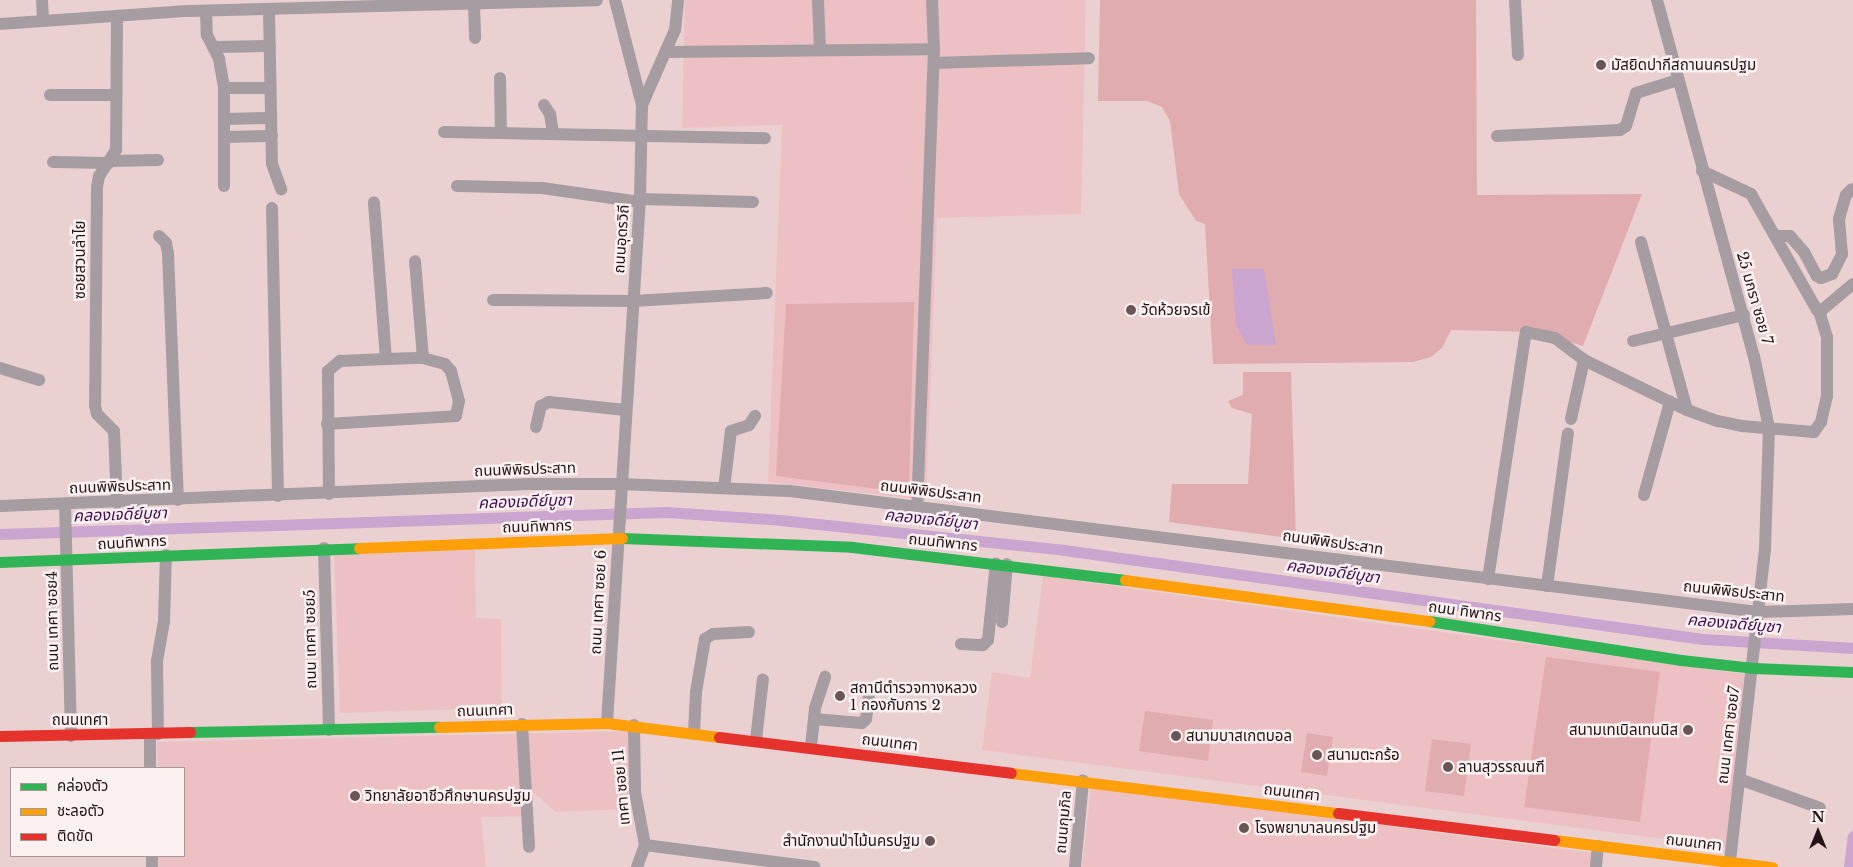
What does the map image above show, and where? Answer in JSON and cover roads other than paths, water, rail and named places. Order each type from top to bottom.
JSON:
[{"type":"street","points":[[42,0],[43,21]]},
{"type":"street","points":[[0,24],[370,3],[474,5],[489,2],[597,0]]},
{"type":"street","name":"ถนนอุดรวิถี","points":[[615,0],[642,105],[640,201],[621,484]]},
{"type":"street","points":[[642,105],[667,52],[675,30],[678,0]]},
{"type":"street","points":[[818,0],[820,50]]},
{"type":"street","points":[[917,505],[934,63],[932,0]]},
{"type":"street","points":[[1515,0],[1518,55]]},
{"type":"street","name":"25 มกรา ซอย 7","points":[[1657,0],[1702,171],[1744,315],[1769,428],[1765,549],[1758,617]]},
{"type":"street","points":[[474,5],[475,38]]},
{"type":"street","points":[[269,9],[272,164],[281,189]]},
{"type":"street","points":[[206,11],[207,35],[219,59],[224,88],[224,186]]},
{"type":"street","name":"ซอยสวนลำไย","points":[[117,16],[116,150],[99,176],[96,187],[95,406],[98,414],[114,431],[117,503]]},
{"type":"street","points":[[213,47],[270,46]]},
{"type":"street","points":[[667,52],[934,49]]},
{"type":"street","points":[[934,63],[1089,58]]},
{"type":"street","points":[[500,78],[501,133]]},
{"type":"street","points":[[1497,136],[1620,130],[1626,126],[1636,93],[1678,80]]},
{"type":"street","points":[[224,88],[270,88]]},
{"type":"street","points":[[50,95],[116,95]]},
{"type":"street","points":[[544,105],[550,114],[553,133]]},
{"type":"street","points":[[224,119],[271,118]]},
{"type":"street","points":[[444,132],[641,134],[765,138]]},
{"type":"street","points":[[224,137],[272,136]]},
{"type":"street","points":[[54,162],[158,160]]},
{"type":"street","points":[[1488,578],[1526,332],[1555,338],[1584,360],[1687,410],[1742,426],[1814,432],[1817,430],[1827,396],[1827,337],[1819,311],[1751,194],[1702,171]]},
{"type":"street","points":[[457,186],[542,188],[640,201],[753,202]]},
{"type":"street","points":[[1776,236],[1790,236],[1804,252],[1817,276],[1821,278],[1832,274],[1842,254],[1839,219],[1846,195],[1852,189]]},
{"type":"street","points":[[374,202],[386,359]]},
{"type":"street","points":[[272,208],[278,496]]},
{"type":"street","points":[[159,236],[166,243],[168,254],[178,500]]},
{"type":"street","points":[[1641,242],[1687,410]]},
{"type":"street","points":[[415,262],[423,358]]},
{"type":"street","points":[[1819,311],[1853,284]]},
{"type":"street","points":[[493,300],[633,301],[767,293]]},
{"type":"street","points":[[1633,340],[1744,315]]},
{"type":"street","points":[[327,424],[456,416],[459,401],[451,370],[445,364],[423,358],[340,360],[330,367],[327,424],[329,494]]},
{"type":"street","points":[[1572,419],[1584,360]]},
{"type":"street","points":[[0,368],[39,380]]},
{"type":"street","points":[[536,427],[542,406],[548,402],[626,410]]},
{"type":"street","points":[[1644,495],[1670,402]]},
{"type":"street","points":[[724,488],[731,432],[749,425],[755,416]]},
{"type":"street","points":[[1547,586],[1568,433]]},
{"type":"street","name":"ถนนพิพิธประสาท","points":[[0,506],[65,509],[117,503],[529,484],[621,484],[790,491],[917,505],[1488,578],[1758,617],[1853,609]]},
{"type":"street","name":"ถนน เทศา ซอย 6","points":[[607,723],[621,484]]},
{"type":"street","name":"ถนน เทศา ซอย4","points":[[65,509],[71,736]]},
{"type":"street","name":"ถนนทิพากร","points":[[0,562],[67,554],[166,555],[618,538],[852,547],[1073,572]]},
{"type":"street","name":"ถนน เทศา ซอย5","points":[[324,548],[329,730]]},
{"type":"street","points":[[150,767],[154,734],[157,661],[164,621],[166,555]]},
{"type":"street","points":[[1001,563],[1002,622]]},
{"type":"street","points":[[961,644],[983,645],[988,640],[1001,563]]},
{"type":"street","name":"ถนน ทิพากร","points":[[1073,572],[1753,662],[1853,672]]},
{"type":"street","name":"ถนน เทศา ซอย7","points":[[1730,862],[1758,617]]},
{"type":"street","points":[[694,732],[696,692],[705,640],[713,634],[749,632]]},
{"type":"street","points":[[812,747],[814,719],[825,678]]},
{"type":"street","points":[[756,740],[763,679]]},
{"type":"street","points":[[814,719],[862,723],[866,719],[869,693]]},
{"type":"street","name":"ถนนเทศา","points":[[0,736],[71,736],[607,723],[1083,780],[1598,846],[1713,863],[1730,862],[1772,867]]},
{"type":"street","points":[[522,724],[529,846]]},
{"type":"street","name":"เทศา ซอย 11","points":[[634,725],[635,792],[645,845]]},
{"type":"street","points":[[1740,779],[1820,808]]},
{"type":"street","name":"ถนนกุมภิล","points":[[1075,867],[1083,780]]},
{"type":"street","points":[[637,867],[645,845],[815,867]]},
{"type":"street","points":[[1596,867],[1598,846]]},
{"type":"waterway","name":"คลองเจดีย์บูชา","points":[[0,534],[667,512],[780,520],[1064,550],[1703,639],[1853,648]]},
{"type":"waterway","points":[[1849,867],[1853,836]]},
{"type":"place","name":"มัสยิดปากีสถานนครปฐม","points":[[1601,65]]},
{"type":"place","name":"วัดห้วยจรเข้","points":[[1131,310]]},
{"type":"place","name":"สถานีตำรวจทางหลวง 1 กองกับการ 2","points":[[840,696]]},
{"type":"place","name":"สนามเทเบิลเทนนิส","points":[[1688,730]]},
{"type":"place","name":"สนามบาสเกตบอล","points":[[1176,736]]},
{"type":"place","name":"สนามตะกร้อ","points":[[1317,755]]},
{"type":"place","name":"ลานสุวรรณนฑี","points":[[1448,767]]},
{"type":"place","name":"วิทยาลัยอาชีวศึกษานครปฐม","points":[[355,796]]},
{"type":"place","name":"โรงพยาบาลนครปฐม","points":[[1244,828]]},
{"type":"place","name":"สำนักงานป่าไม้นครปฐม","points":[[930,841]]}]
